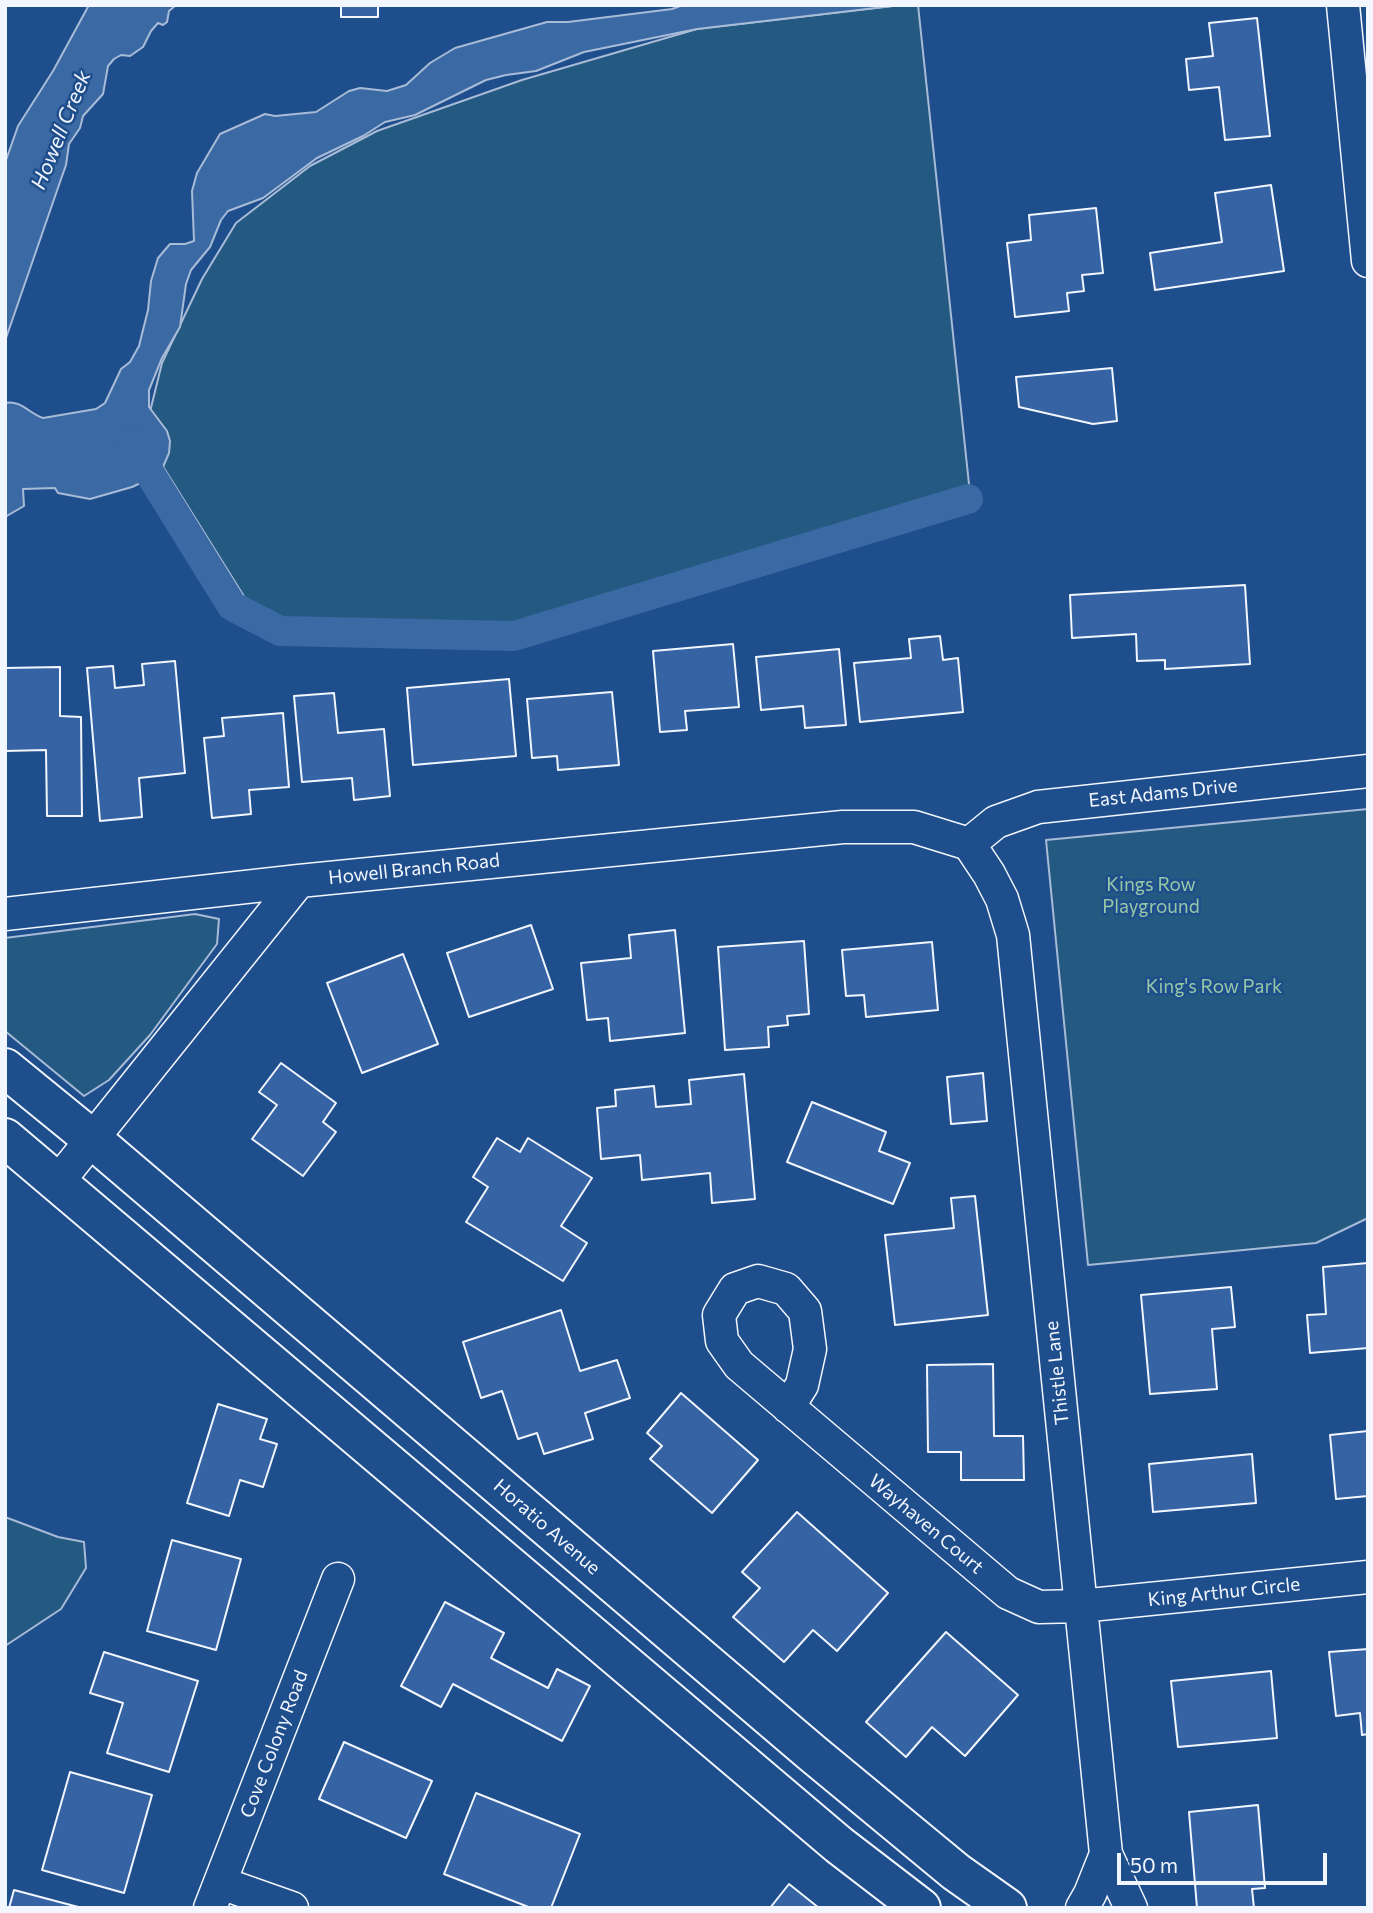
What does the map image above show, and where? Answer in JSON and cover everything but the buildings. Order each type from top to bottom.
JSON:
[{"type":"main road","points":[[5,1068],[92,1139]]},
{"type":"main road","points":[[5,1138],[839,1845],[921,1908]]},
{"type":"main road","name":"Horatio Avenue","points":[[92,1139],[812,1753],[956,1872],[1007,1908]]},
{"type":"main road","points":[[535,1588],[570,1546]]},
{"type":"street","points":[[1343,5],[1368,261]]},
{"type":"street","name":"East Adams Drive","points":[[968,844],[996,822],[1038,807],[1368,771]]},
{"type":"street","name":"Howell Branch Road","points":[[5,914],[299,881],[843,827],[914,827],[968,844]]},
{"type":"street","name":"Thistle Lane","points":[[968,844],[1002,899],[1013,935],[1106,1854],[1082,1908]]},
{"type":"street","points":[[57,1183],[299,881]]},
{"type":"street","name":"Wayhaven Court","points":[[788,1407],[1008,1593],[1039,1607],[1080,1606]]},
{"type":"street","name":"King Arthur Circle","points":[[1080,1606],[1368,1577]]},
{"type":"street","name":"Cove Colony Road","points":[[215,1895],[338,1579]]},
{"type":"street","points":[[1106,1854],[1131,1908]]},
{"type":"street","points":[[215,1895],[292,1908]]},
{"type":"green space","points":[[918,5],[971,503],[516,636],[265,630],[144,436],[162,363],[202,279],[236,223],[310,166],[377,131],[522,80],[697,29]]},
{"type":"green space","name":"King's Row Park","points":[[1368,809],[1368,1218],[1316,1243],[1088,1265],[1046,840]]},
{"type":"green space","points":[[195,914],[219,919],[217,944],[150,1035],[109,1080],[84,1096],[5,1031],[5,938]]},
{"type":"green space","points":[[5,1517],[58,1537],[84,1542],[86,1568],[61,1609],[5,1646]]},
{"type":"water","name":"Howell Creek","points":[[89,5],[176,5],[169,11],[167,22],[163,25],[158,23],[151,31],[143,47],[130,56],[121,55],[108,66],[103,94],[83,116],[80,128],[69,144],[66,165],[5,341],[5,163],[18,126],[53,71]]},
{"type":"water","points":[[683,5],[901,5],[697,29],[584,52],[536,71],[486,80],[415,115],[385,122],[317,158],[263,198],[228,211],[221,220],[210,247],[191,270],[186,284],[180,327],[162,358],[149,390],[149,407],[167,431],[170,441],[169,453],[160,474],[132,487],[90,499],[58,493],[55,488],[23,489],[24,506],[5,517],[5,403],[21,405],[43,418],[96,409],[105,403],[121,369],[130,362],[139,346],[158,258],[170,244],[194,241],[192,191],[197,173],[220,134],[265,114],[275,116],[316,112],[349,91],[360,88],[387,91],[406,85],[430,63],[455,48],[547,22],[568,22],[672,9]]},
{"type":"waterway","points":[[131,443],[232,606],[280,631],[514,636],[968,499]]},
{"type":"park label","name":"Kings Row Playground","points":[[1151,896]]}]
